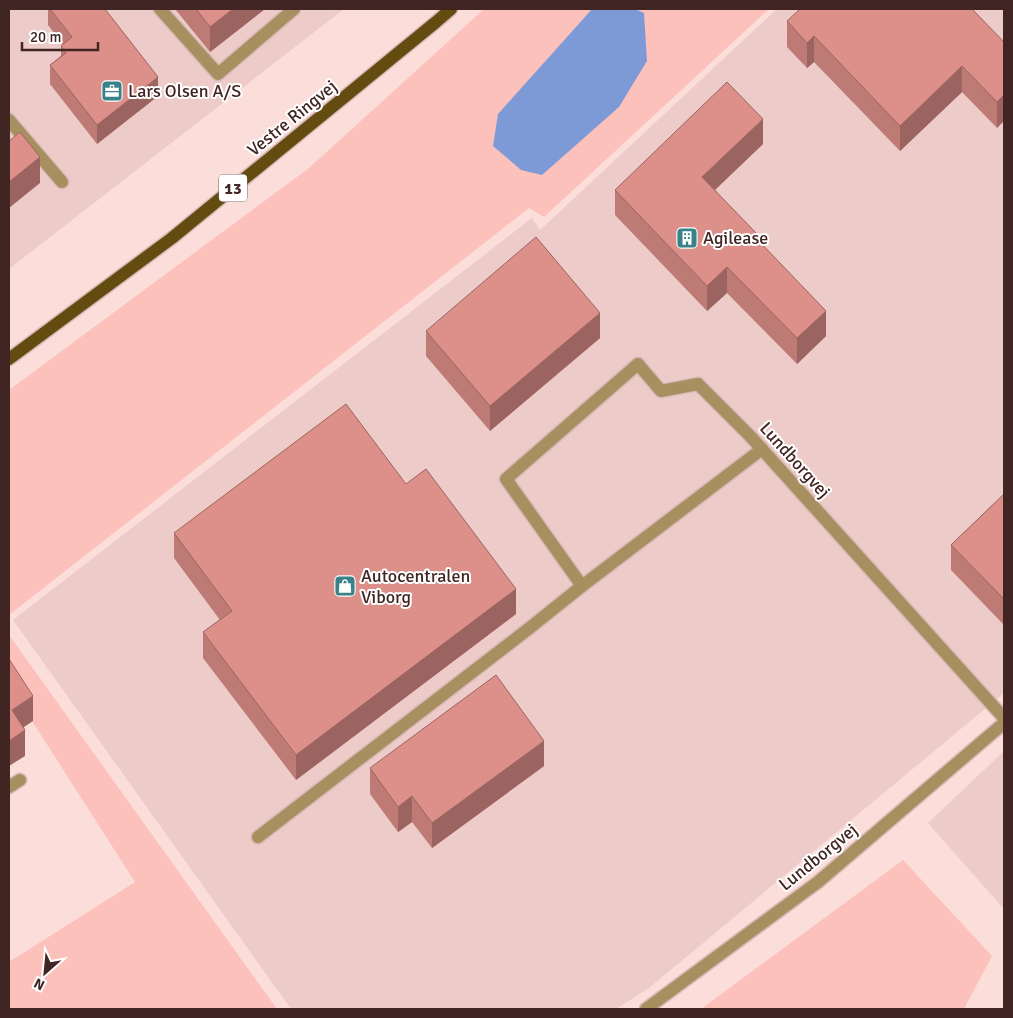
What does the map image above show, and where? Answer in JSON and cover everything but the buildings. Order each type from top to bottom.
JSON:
[{"type":"main road","name":"Vestre Ringvej","points":[[9,359],[172,238],[451,9]]},
{"type":"street","points":[[160,9],[218,74],[294,9]]},
{"type":"street","points":[[9,120],[62,182]]},
{"type":"street","name":"Lundborgvej","points":[[582,586],[506,479],[638,364],[661,391],[698,384],[762,449],[1004,718]]},
{"type":"street","points":[[258,836],[762,449]]},
{"type":"street","name":"Lundborgvej","points":[[646,1009],[818,882],[1004,723]]},
{"type":"street","points":[[9,787],[20,780]]},
{"type":"shaded area","points":[[9,9],[344,9],[9,269]]},
{"type":"shaded area","points":[[484,9],[592,9],[498,114],[644,13],[635,9],[769,9],[544,217],[529,208],[9,615],[9,390],[309,168]]},
{"type":"shaded area","points":[[777,9],[1004,9],[1004,693],[649,988],[616,1009],[291,1009],[13,620],[532,218],[540,230]]},
{"type":"shaded area","points":[[9,635],[277,1009],[9,1009],[9,962],[135,882],[9,685]]},
{"type":"shaded area","points":[[1004,751],[1004,909],[928,823]]},
{"type":"shaded area","points":[[903,860],[992,956],[964,1009],[701,1009]]},
{"type":"water","points":[[592,9],[635,9],[644,13],[647,61],[619,107],[542,175],[521,170],[493,146],[498,114]]},
{"type":"place","name":"Lars Olsen A/S","points":[[112,91]]},
{"type":"place","name":"Agilease","points":[[687,238]]},
{"type":"place","name":"Autocentralen Viborg","points":[[345,586]]}]
